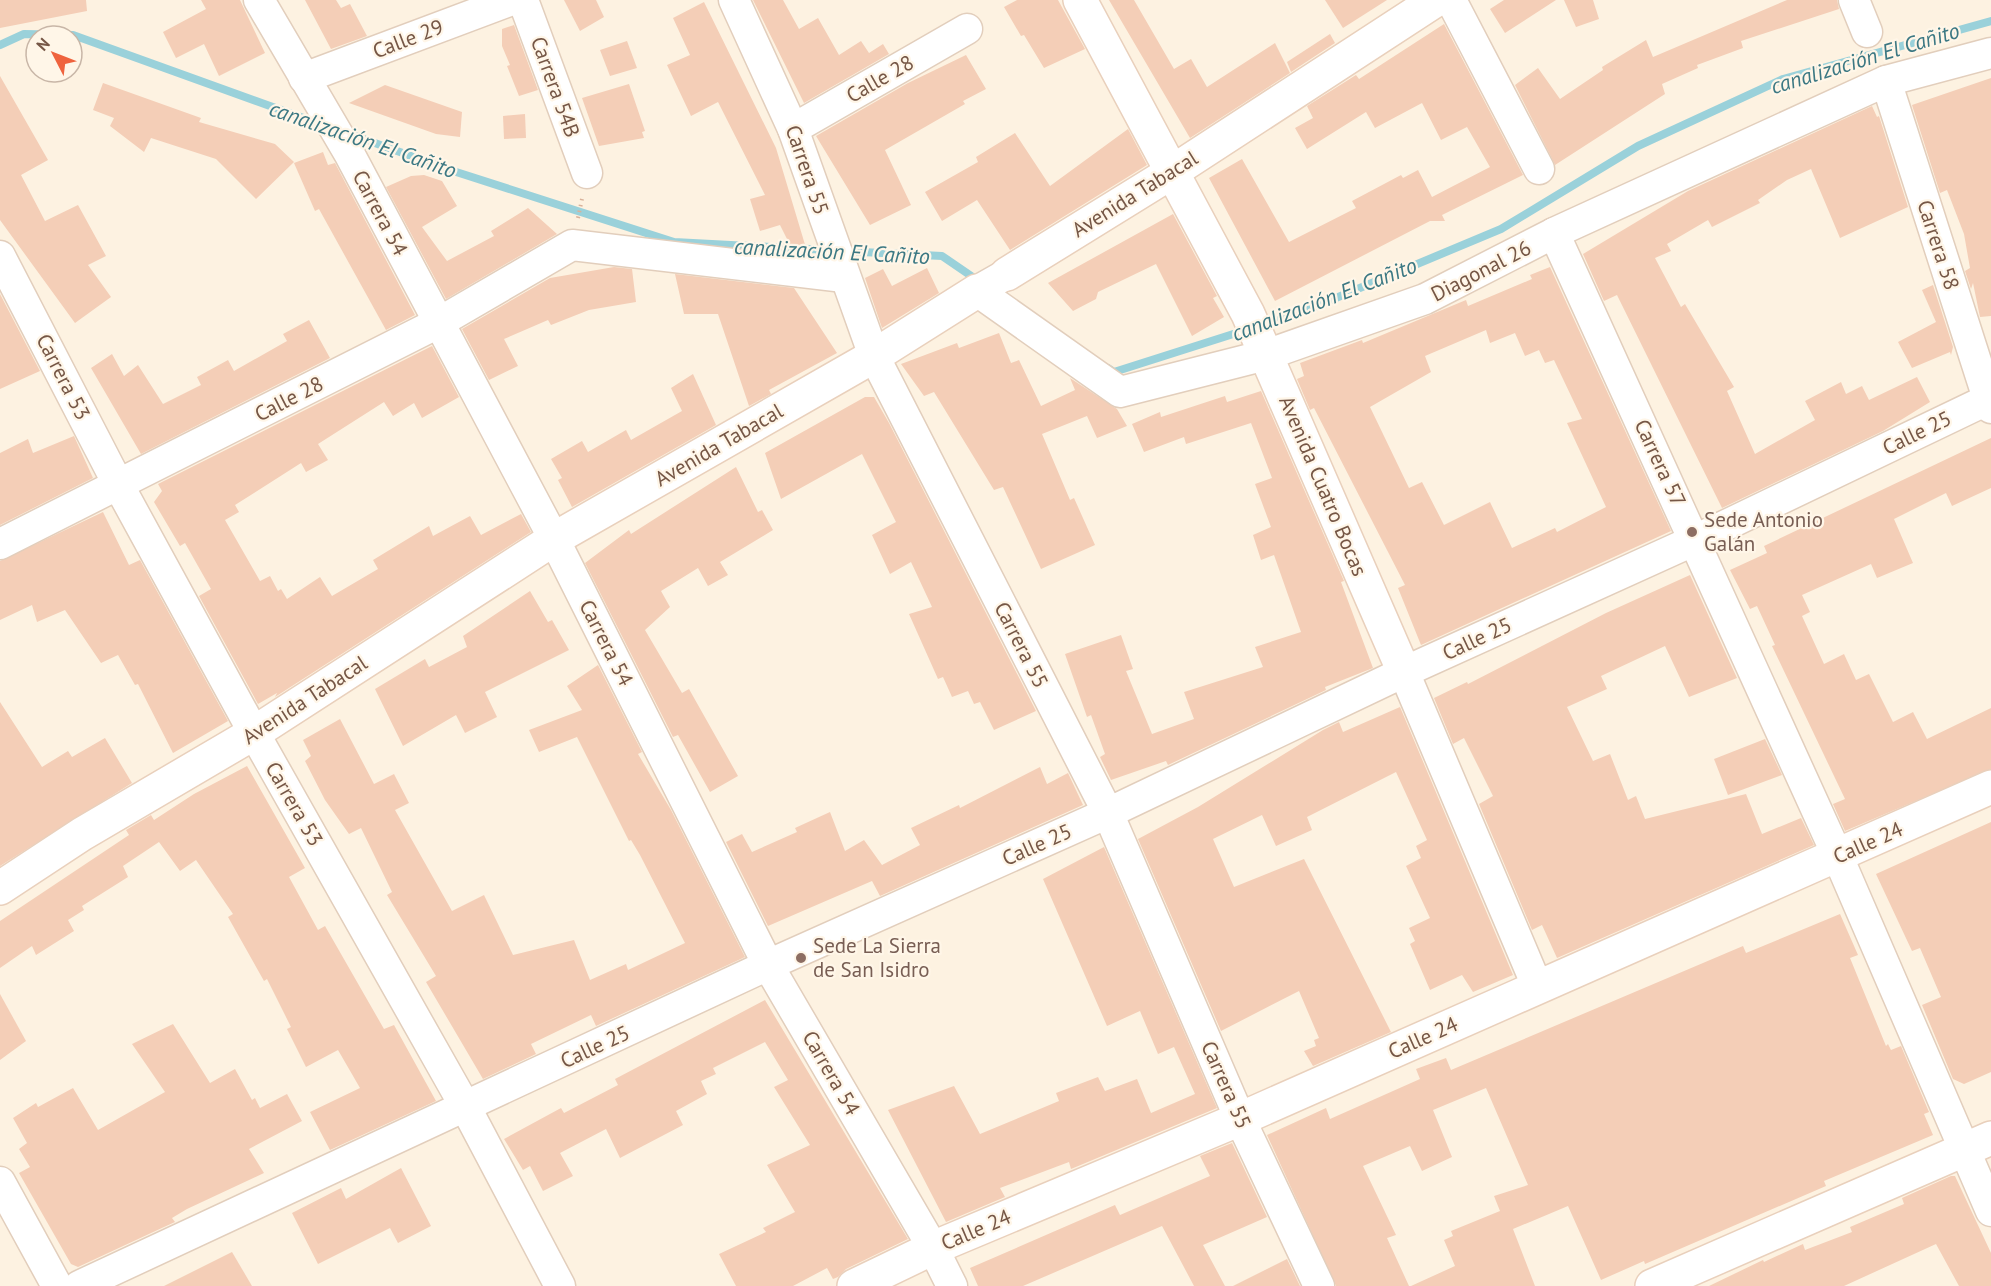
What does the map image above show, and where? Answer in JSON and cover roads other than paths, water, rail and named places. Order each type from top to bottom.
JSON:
[{"type":"street","name":"Carrera 54","points":[[259,0],[350,154],[554,539],[768,965],[933,1248],[952,1286]]},
{"type":"street","name":"Calle 29","points":[[304,78],[512,0]]},
{"type":"street","name":"Carrera 54B","points":[[523,0],[587,173]]},
{"type":"street","name":"Carrera 55","points":[[734,0],[794,129],[844,277],[874,356],[1108,813],[1240,1119],[1319,1286]]},
{"type":"street","name":"Avenida Cuatro Bocas","points":[[1080,0],[1261,343],[1537,986]]},
{"type":"street","name":"Avenida Tabacal","points":[[0,888],[82,834],[254,734],[554,539],[874,356],[1172,172],[1436,0]]},
{"type":"street","points":[[1450,0],[1539,170]]},
{"type":"street","points":[[1854,0],[1867,32]]},
{"type":"street","name":"Calle 28","points":[[794,129],[967,29]]},
{"type":"street","name":"Diagonal 26","points":[[990,284],[1120,392],[1261,343],[1425,299],[1554,233],[1886,81],[1991,53]]},
{"type":"street","name":"Carrera 58","points":[[1886,81],[1990,402]]},
{"type":"street","name":"Carrera 57","points":[[1554,233],[1838,857],[1978,1144],[1991,1211]]},
{"type":"street","name":"Calle 28","points":[[0,544],[119,486],[438,323],[572,245],[844,277]]},
{"type":"street","name":"Carrera 53","points":[[0,256],[119,486],[254,734],[466,1108],[560,1286]]},
{"type":"street","name":"Calle 25","points":[[79,1286],[466,1108],[768,965],[1108,813],[1404,672],[1695,540],[1990,402]]},
{"type":"street","name":"Calle 24","points":[[854,1286],[933,1248],[1240,1119],[1537,986],[1838,857],[1991,787]]},
{"type":"street","points":[[1666,1283],[1978,1144]]},
{"type":"street","points":[[0,1182],[57,1286]]},
{"type":"waterway","name":"canalización El Cañito","points":[[1261,326],[1300,313],[1501,229],[1638,146],[1783,79],[1991,21]]},
{"type":"waterway","name":"canalización El Cañito","points":[[0,45],[24,34],[73,35],[323,125]]},
{"type":"waterway","name":"canalización El Cañito","points":[[347,133],[450,170],[674,242],[829,250]]},
{"type":"waterway","name":"canalización El Cañito","points":[[842,251],[942,256],[980,282]]},
{"type":"waterway","name":"canalización El Cañito","points":[[1108,368],[1114,372],[1249,329]]},
{"type":"place","name":"Sede Antonio Galán","points":[[1692,532]]},
{"type":"place","name":"Sede La Sierra de San Isidro","points":[[801,958]]}]
